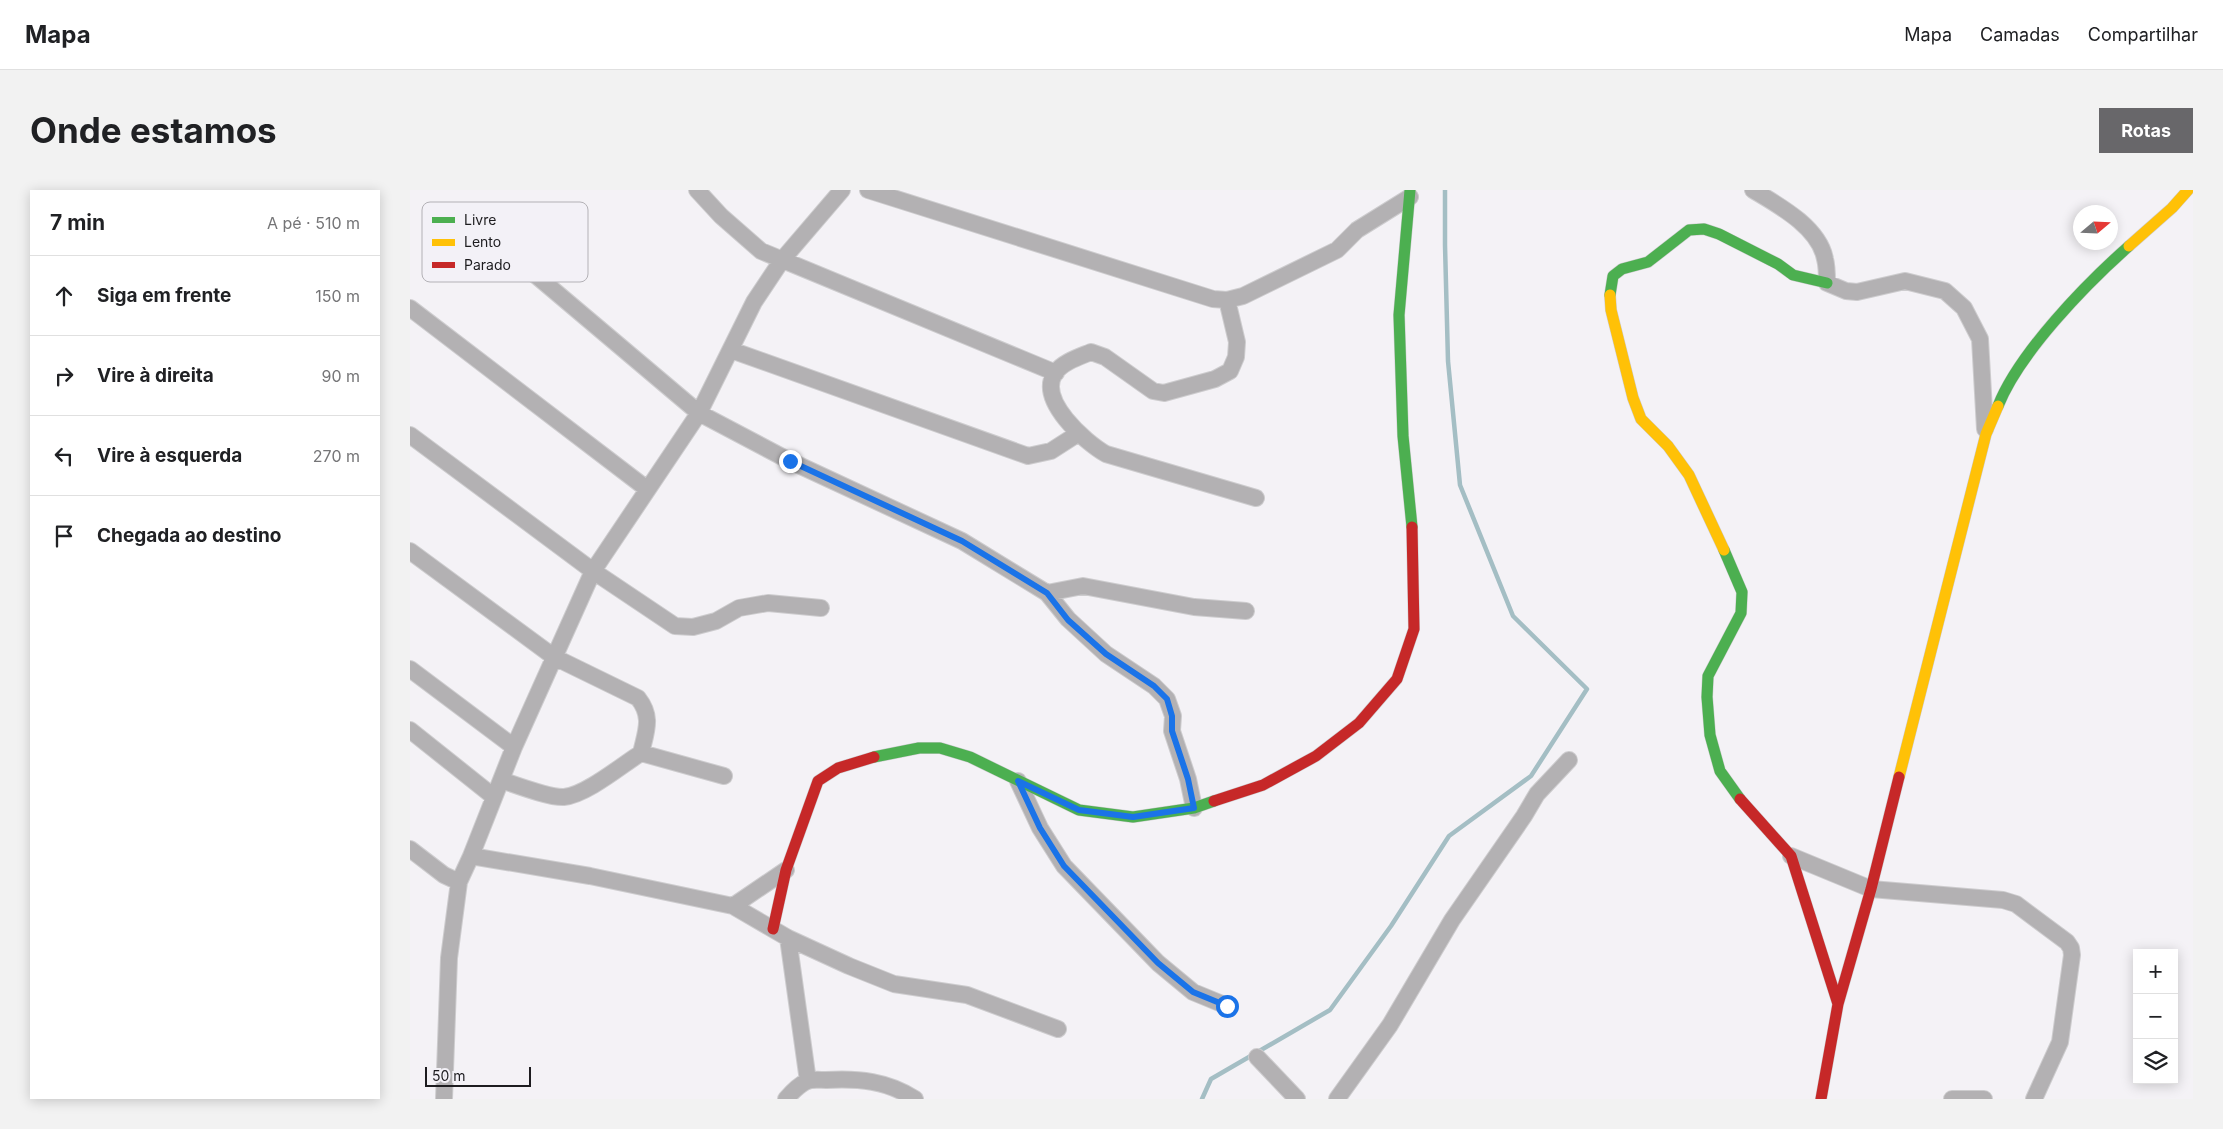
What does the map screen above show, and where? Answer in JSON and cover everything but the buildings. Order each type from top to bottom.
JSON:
[{"type":"street","points":[[697,190],[721,216],[762,251],[1056,373]]},
{"type":"street","points":[[444,1099],[448,958],[459,882],[514,747],[593,571],[646,489],[699,413],[754,302],[782,260],[842,190]]},
{"type":"street","points":[[868,190],[1213,299],[1227,300],[1243,296],[1337,250],[1357,230],[1410,194]]},
{"type":"street","points":[[1753,190],[1786,209],[1817,240],[1825,258],[1827,283]]},
{"type":"street","points":[[1821,1099],[1838,1004],[1871,889],[1986,434],[2004,390],[2047,330],[2111,262],[2172,208],[2188,190]]},
{"type":"street","points":[[773,929],[786,870],[818,781],[838,768],[866,758],[919,748],[940,748],[970,757],[1079,810],[1133,817],[1194,808],[1263,785],[1316,756],[1359,723],[1397,679],[1414,629],[1414,546],[1403,436],[1400,315],[1410,194]]},
{"type":"street","points":[[1986,434],[1980,339],[1964,308],[1945,291],[1905,281],[1857,292],[1846,291],[1827,283],[1793,275],[1778,264],[1719,234],[1704,229],[1689,230],[1648,262],[1622,269],[1613,276],[1610,289],[1611,310],[1633,398],[1642,419],[1668,446],[1689,475],[1742,592],[1741,613],[1708,676],[1707,697],[1710,735],[1720,771],[1745,806],[1791,856],[1871,889],[2002,900],[2016,904],[2067,942],[2071,948],[2072,955],[2060,1042],[2034,1099]]},
{"type":"street","points":[[544,282],[699,413],[790,461],[962,541],[1047,593],[1068,620],[1106,654],[1154,686],[1167,699],[1172,716],[1172,731],[1188,779],[1194,808]]},
{"type":"street","points":[[1227,300],[1237,342],[1236,357],[1230,371],[1216,379],[1164,393],[1153,391],[1105,357],[1091,352],[1072,360],[1056,373],[1050,384],[1054,400],[1062,416],[1094,447],[1106,454],[1256,498]]},
{"type":"street","points":[[410,308],[646,489]]},
{"type":"street","points":[[731,350],[1028,456],[1051,452],[1079,433]]},
{"type":"street","points":[[410,435],[593,571],[675,626],[693,627],[716,621],[739,608],[768,603],[821,608]]},
{"type":"street","points":[[410,551],[554,658],[638,698],[645,707],[649,718],[641,753],[625,765],[574,795],[563,797],[501,780]]},
{"type":"street","points":[[1047,593],[1083,586],[1194,608],[1246,611]]},
{"type":"street","points":[[410,669],[514,747]]},
{"type":"street","points":[[410,730],[494,797]]},
{"type":"street","points":[[641,753],[724,776]]},
{"type":"street","points":[[1337,1099],[1390,1024],[1452,920],[1524,816],[1537,794],[1568,760]]},
{"type":"street","points":[[1018,781],[1040,828],[1070,872],[1158,963],[1193,992],[1227,1006]]},
{"type":"street","points":[[410,849],[444,875],[459,882]]},
{"type":"street","points":[[471,856],[590,876],[733,906],[788,938],[894,984],[967,995],[1058,1029]]},
{"type":"street","points":[[1791,856],[1838,1004]]},
{"type":"street","points":[[733,906],[786,870]]},
{"type":"street","points":[[788,938],[808,1081]]},
{"type":"street","points":[[1257,1057],[1298,1099]]},
{"type":"street","points":[[786,1099],[793,1091],[808,1081],[843,1079],[874,1081],[904,1092],[915,1099]]},
{"type":"street","points":[[1952,1099],[1984,1099]]},
{"type":"waterway","points":[[1202,1099],[1211,1079],[1330,1010],[1391,926],[1449,836],[1531,776],[1587,689],[1513,616],[1460,485],[1448,361],[1445,190]]},
{"type":"traffic: fast","points":[[1410,190],[1399,315],[1403,436],[1412,527]]},
{"type":"traffic: fast","points":[[1610,295],[1613,276],[1622,269],[1648,262],[1689,230],[1704,229],[1719,234],[1778,264],[1793,275],[1827,283]]},
{"type":"traffic: fast","points":[[1998,406],[2021,364],[2037,342],[2093,280],[2129,246]]},
{"type":"traffic: fast","points":[[1724,550],[1742,592],[1741,613],[1708,676],[1707,697],[1710,735],[1720,771],[1740,799]]},
{"type":"traffic: fast","points":[[874,757],[919,748],[940,748],[970,757],[1079,810],[1133,817],[1194,808],[1214,801]]},
{"type":"traffic: slow","points":[[2129,246],[2172,208],[2188,190]]},
{"type":"traffic: slow","points":[[1610,295],[1611,310],[1633,398],[1641,419],[1668,446],[1689,475],[1724,550]]},
{"type":"traffic: slow","points":[[1899,777],[1986,434],[1998,406]]},
{"type":"traffic: jam","points":[[1214,801],[1263,785],[1316,756],[1359,723],[1397,679],[1414,629],[1412,527]]},
{"type":"traffic: jam","points":[[773,929],[786,870],[818,781],[838,768],[874,757]]},
{"type":"traffic: jam","points":[[1821,1099],[1838,1004],[1871,889],[1899,777]]},
{"type":"traffic: jam","points":[[1740,799],[1791,856],[1838,1004]]},
{"type":"route","points":[[790,461],[962,541],[1047,593],[1068,620],[1106,654],[1154,686],[1167,699],[1172,716],[1172,731],[1188,779],[1194,808],[1133,817],[1079,810],[1018,781],[1040,828],[1064,866],[1158,963],[1193,992],[1227,1006]]}]
